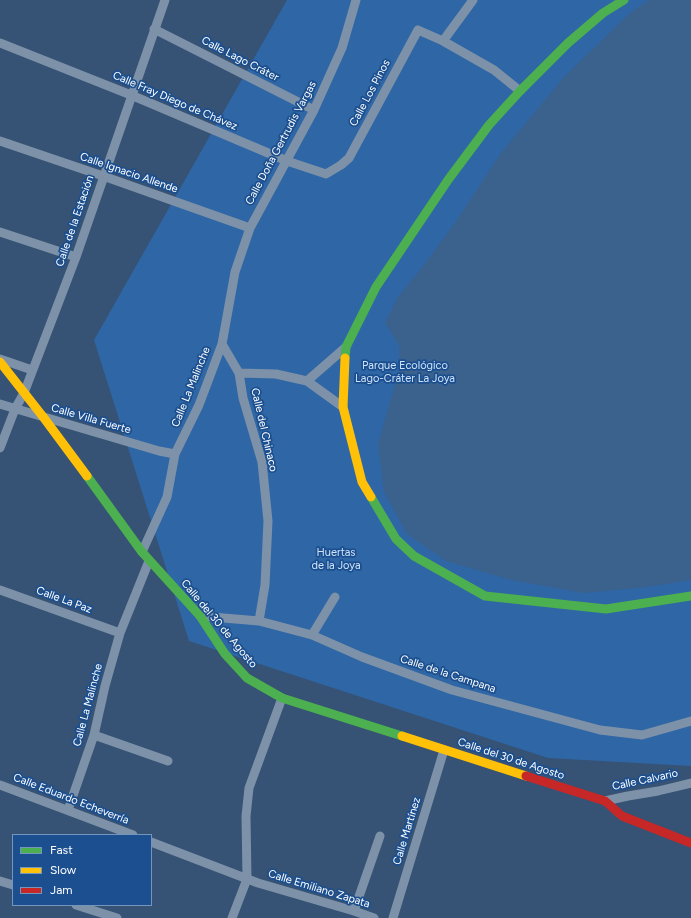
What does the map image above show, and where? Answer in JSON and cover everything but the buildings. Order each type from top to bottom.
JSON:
[{"type":"street","name":"Calle de la Estación","points":[[0,448],[15,409],[24,393],[76,257],[165,0]]},
{"type":"street","name":"Calle Doña Gertrudis Vargas","points":[[250,228],[314,110],[342,48],[356,0]]},
{"type":"street","points":[[473,0],[443,41],[494,70],[520,91]]},
{"type":"street","points":[[307,381],[346,347],[376,287],[448,180],[489,125],[520,91],[568,44],[604,13],[624,0]]},
{"type":"street","name":"Calle Lago Cráter","points":[[154,29],[314,110]]},
{"type":"street","name":"Calle Los Pinos","points":[[341,165],[349,158],[418,30],[443,41]]},
{"type":"street","name":"Calle Fray Diego de Chávez","points":[[0,43],[131,95],[287,161],[326,174],[341,165]]},
{"type":"street","name":"Calle Ignacio Allende","points":[[0,141],[250,228]]},
{"type":"street","name":"Calle La Malinche","points":[[142,552],[167,497],[176,454],[199,405],[222,344],[235,272],[250,228]]},
{"type":"street","points":[[0,232],[76,257]]},
{"type":"street","name":"Calle del Chinaco","points":[[222,344],[239,373],[243,398],[262,462],[268,521],[265,585],[259,621]]},
{"type":"street","points":[[346,347],[343,407],[362,482],[396,539],[414,556],[485,596],[606,609],[691,596]]},
{"type":"street","points":[[0,360],[32,370]]},
{"type":"street","name":"Calle del 30 de Agosto","points":[[0,360],[142,552],[200,616],[225,654],[247,678],[282,698],[605,801]]},
{"type":"street","points":[[239,373],[276,374],[307,381],[343,407]]},
{"type":"street","name":"Calle Villa Fuerte","points":[[0,404],[44,418],[176,454]]},
{"type":"street","name":"Calle La Malinche","points":[[68,810],[94,736],[105,686],[120,633],[149,561]]},
{"type":"street","name":"Calle La Paz","points":[[0,590],[120,633]]},
{"type":"street","points":[[312,635],[335,598]]},
{"type":"street","name":"Calle de la Campana","points":[[200,616],[259,621],[312,635],[362,656],[452,690],[600,730],[642,735],[691,721]]},
{"type":"street","points":[[232,918],[247,879],[246,816],[249,788],[282,698]]},
{"type":"street","points":[[94,736],[168,761]]},
{"type":"street","name":"Calle Martínez","points":[[392,918],[444,750]]},
{"type":"street","name":"Calle Calvario","points":[[605,801],[658,792],[691,783]]},
{"type":"street","name":"Calle Eduardo Echeverría","points":[[0,784],[130,834]]},
{"type":"street","points":[[605,801],[622,816],[691,843]]},
{"type":"street","points":[[354,911],[380,836]]},
{"type":"street","points":[[152,842],[247,879]]},
{"type":"street","name":"Calle Emiliano Zapata","points":[[247,879],[374,918]]},
{"type":"street","points":[[0,881],[12,885]]},
{"type":"street","points":[[79,906],[117,918]]},
{"type":"green space","name":"Parque Ecológico Lago-Cráter La Joya","points":[[287,0],[691,0],[691,766],[548,758],[189,641],[94,340]]},
{"type":"shaded area","points":[[649,0],[691,0],[691,580],[647,587],[584,593],[511,580],[446,561],[407,534],[384,492],[378,444],[400,367],[399,345],[385,323],[398,297],[457,220],[501,153],[564,77],[631,12]]},
{"type":"traffic: fast","points":[[345,358],[346,347],[376,287],[448,180],[489,125],[520,91],[568,43],[603,13],[624,0]]},
{"type":"traffic: fast","points":[[87,476],[142,552],[200,616],[225,654],[247,678],[282,698],[402,736]]},
{"type":"traffic: fast","points":[[371,497],[396,539],[414,556],[485,596],[606,609],[691,596]]},
{"type":"traffic: slow","points":[[345,358],[343,407],[362,482],[371,497]]},
{"type":"traffic: slow","points":[[0,362],[87,476]]},
{"type":"traffic: slow","points":[[402,736],[526,776]]},
{"type":"traffic: jam","points":[[526,776],[605,801],[622,816],[691,843]]},
{"type":"park label","name":"Huertas de la Joya","points":[[336,559]]}]
